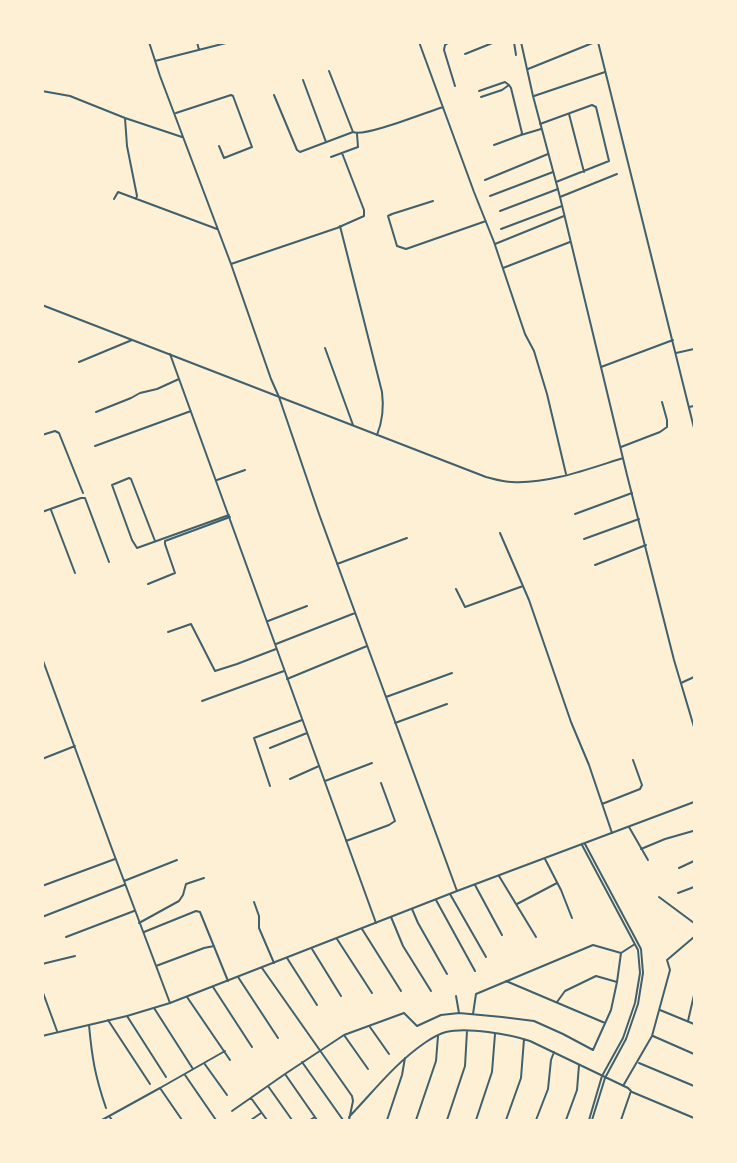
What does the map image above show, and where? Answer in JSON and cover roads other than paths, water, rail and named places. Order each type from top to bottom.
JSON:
[{"type":"street","points":[[149,42],[457,891]]},
{"type":"street","points":[[197,42],[199,50]]},
{"type":"street","points":[[155,61],[230,42]]},
{"type":"street","points":[[419,42],[495,244],[525,334],[534,351],[547,394],[566,474]]},
{"type":"street","points":[[450,42],[445,45],[444,50],[455,86]]},
{"type":"street","points":[[465,54],[496,42]]},
{"type":"street","points":[[514,42],[516,55]]},
{"type":"street","points":[[521,42],[623,458],[694,726]]},
{"type":"street","points":[[527,69],[597,42],[694,428]]},
{"type":"street","points":[[329,71],[353,132],[357,134],[443,107]]},
{"type":"street","points":[[533,96],[605,72]]},
{"type":"street","points":[[303,80],[326,142]]},
{"type":"street","points":[[479,91],[505,82],[511,88],[521,135]]},
{"type":"street","points":[[481,97],[502,90],[508,85]]},
{"type":"street","points":[[42,91],[70,96],[125,118],[184,137]]},
{"type":"street","points":[[175,114],[230,95],[233,96],[252,147],[224,158],[219,146]]},
{"type":"street","points":[[274,95],[297,152],[353,132]]},
{"type":"street","points":[[540,124],[592,105],[596,108],[609,161],[556,182]]},
{"type":"street","points":[[568,113],[584,172]]},
{"type":"street","points":[[125,118],[127,146],[136,199]]},
{"type":"street","points":[[494,145],[542,129]]},
{"type":"street","points":[[331,158],[358,147],[357,134]]},
{"type":"street","points":[[231,264],[361,218],[364,214],[342,153]]},
{"type":"street","points":[[485,180],[548,154]]},
{"type":"street","points":[[490,196],[554,172]]},
{"type":"street","points":[[560,197],[617,174]]},
{"type":"street","points":[[500,210],[558,189]]},
{"type":"street","points":[[114,199],[118,192],[217,229]]},
{"type":"street","points":[[433,201],[388,216],[398,246],[406,248],[486,221]]},
{"type":"street","points":[[501,229],[562,206]]},
{"type":"street","points":[[495,244],[564,216]]},
{"type":"street","points":[[340,226],[382,392],[383,416],[377,435]]},
{"type":"street","points":[[503,268],[570,242]]},
{"type":"street","points":[[42,305],[486,477],[518,482],[538,480],[623,458]]},
{"type":"street","points":[[80,362],[132,340]]},
{"type":"street","points":[[601,367],[673,340]]},
{"type":"street","points":[[325,348],[354,425]]},
{"type":"street","points":[[676,353],[694,349]]},
{"type":"street","points":[[170,354],[376,923]]},
{"type":"street","points":[[96,412],[140,393],[157,389],[180,379]]},
{"type":"street","points":[[621,447],[660,432],[667,427],[662,402]]},
{"type":"street","points":[[689,407],[694,406]]},
{"type":"street","points":[[95,446],[191,411]]},
{"type":"street","points":[[42,435],[55,431],[59,432],[83,493]]},
{"type":"street","points":[[216,480],[245,470]]},
{"type":"street","points":[[155,541],[131,479],[129,478],[112,486],[134,545],[138,548],[229,516]]},
{"type":"street","points":[[575,514],[632,493]]},
{"type":"street","points":[[42,512],[85,498],[109,562]]},
{"type":"street","points":[[50,509],[76,573]]},
{"type":"street","points":[[148,584],[176,573],[165,544],[166,541],[229,516]]},
{"type":"street","points":[[584,539],[639,519]]},
{"type":"street","points":[[500,532],[523,586],[612,833]]},
{"type":"street","points":[[337,564],[407,538]]},
{"type":"street","points":[[595,565],[646,545]]},
{"type":"street","points":[[456,589],[465,607],[523,586]]},
{"type":"street","points":[[267,621],[307,606]]},
{"type":"street","points":[[275,644],[355,613]]},
{"type":"street","points":[[168,632],[191,624],[214,671],[276,649]]},
{"type":"street","points":[[287,679],[367,646]]},
{"type":"street","points":[[42,658],[170,1003]]},
{"type":"street","points":[[202,702],[284,671]]},
{"type":"street","points":[[386,698],[452,673]]},
{"type":"street","points":[[681,682],[694,678]]},
{"type":"street","points":[[395,723],[447,704]]},
{"type":"street","points":[[270,786],[254,738],[302,720]]},
{"type":"street","points":[[270,748],[307,733]]},
{"type":"street","points":[[42,759],[75,746]]},
{"type":"street","points":[[602,804],[640,789],[642,784],[634,760]]},
{"type":"street","points":[[324,781],[372,763]]},
{"type":"street","points":[[290,779],[319,766]]},
{"type":"street","points":[[346,841],[395,821],[381,783]]},
{"type":"street","points":[[42,1036],[127,1016],[187,997],[457,891],[694,802]]},
{"type":"street","points":[[629,827],[648,860]]},
{"type":"street","points":[[641,849],[665,839],[693,831]]},
{"type":"street","points":[[584,844],[636,943],[640,964],[635,1003],[623,1038],[604,1077],[590,1120]]},
{"type":"street","points":[[42,886],[115,859]]},
{"type":"street","points":[[545,859],[561,890],[572,918]]},
{"type":"street","points":[[124,882],[177,860]]},
{"type":"street","points":[[680,868],[694,861]]},
{"type":"street","points":[[500,876],[536,937]]},
{"type":"street","points":[[139,923],[179,901],[188,883],[204,878]]},
{"type":"street","points":[[516,904],[557,883]]},
{"type":"street","points":[[42,917],[125,885]]},
{"type":"street","points":[[475,885],[502,935]]},
{"type":"street","points":[[678,893],[694,886]]},
{"type":"street","points":[[450,894],[486,957]]},
{"type":"street","points":[[659,897],[694,923]]},
{"type":"street","points":[[436,900],[475,970]]},
{"type":"street","points":[[254,902],[259,916],[259,928],[274,963]]},
{"type":"street","points":[[412,909],[447,974]]},
{"type":"street","points":[[66,937],[135,911]]},
{"type":"street","points":[[143,932],[198,911],[201,913],[228,981]]},
{"type":"street","points":[[391,917],[401,941],[432,991]]},
{"type":"street","points":[[362,929],[401,991]]},
{"type":"street","points":[[623,1086],[652,1036],[670,970],[667,960],[694,937]]},
{"type":"street","points":[[337,939],[372,993]]},
{"type":"street","points":[[232,1111],[344,1034],[404,1013],[417,1026],[442,1015],[459,1013],[534,1021],[593,1050],[606,1023],[618,982],[621,954],[636,943]]},
{"type":"street","points":[[156,966],[214,946]]},
{"type":"street","points":[[474,1014],[476,994],[593,946],[621,954]]},
{"type":"street","points":[[312,949],[341,996]]},
{"type":"street","points":[[42,964],[75,956]]},
{"type":"street","points":[[287,958],[317,1004]]},
{"type":"street","points":[[262,968],[353,1098],[349,1119]]},
{"type":"street","points":[[556,1002],[565,991],[596,976],[618,982]]},
{"type":"street","points":[[238,977],[278,1038]]},
{"type":"street","points":[[506,982],[606,1023]]},
{"type":"street","points":[[213,987],[252,1047]]},
{"type":"street","points":[[42,990],[57,1032]]},
{"type":"street","points":[[688,1021],[694,995]]},
{"type":"street","points":[[456,996],[459,1013]]},
{"type":"street","points":[[187,997],[230,1060]]},
{"type":"street","points":[[154,1008],[194,1069]]},
{"type":"street","points":[[660,1010],[694,1024]]},
{"type":"street","points":[[127,1016],[166,1077]]},
{"type":"street","points":[[108,1020],[150,1084]]},
{"type":"street","points":[[89,1025],[91,1054],[95,1074],[106,1108]]},
{"type":"street","points":[[370,1026],[389,1054]]},
{"type":"street","points":[[349,1119],[379,1083],[405,1058],[438,1035],[447,1032],[467,1031],[524,1039],[580,1064],[631,1092],[694,1118]]},
{"type":"street","points":[[446,1120],[465,1066],[467,1031]]},
{"type":"street","points":[[344,1034],[368,1068]]},
{"type":"street","points":[[476,1120],[492,1072],[495,1034]]},
{"type":"street","points":[[416,1120],[436,1061],[438,1035]]},
{"type":"street","points":[[652,1036],[694,1054]]},
{"type":"street","points":[[506,1120],[521,1078],[524,1039]]},
{"type":"street","points":[[102,1120],[225,1051]]},
{"type":"street","points":[[536,1120],[548,1089],[551,1060],[554,1052]]},
{"type":"street","points":[[387,1120],[402,1075],[405,1058]]},
{"type":"street","points":[[302,1062],[343,1120]]},
{"type":"street","points":[[638,1062],[694,1086]]},
{"type":"street","points":[[204,1063],[227,1095]]},
{"type":"street","points":[[566,1120],[576,1090],[580,1064]]},
{"type":"street","points":[[185,1074],[216,1120]]},
{"type":"street","points":[[284,1074],[318,1120]]},
{"type":"street","points":[[268,1086],[292,1120]]},
{"type":"street","points":[[160,1088],[182,1120]]},
{"type":"street","points":[[621,1120],[631,1092]]},
{"type":"street","points":[[251,1098],[267,1120]]},
{"type":"street","points":[[251,1120],[261,1113]]},
{"type":"street","points":[[109,1116],[112,1120]]},
{"type":"street","points":[[310,1120],[315,1117]]}]
